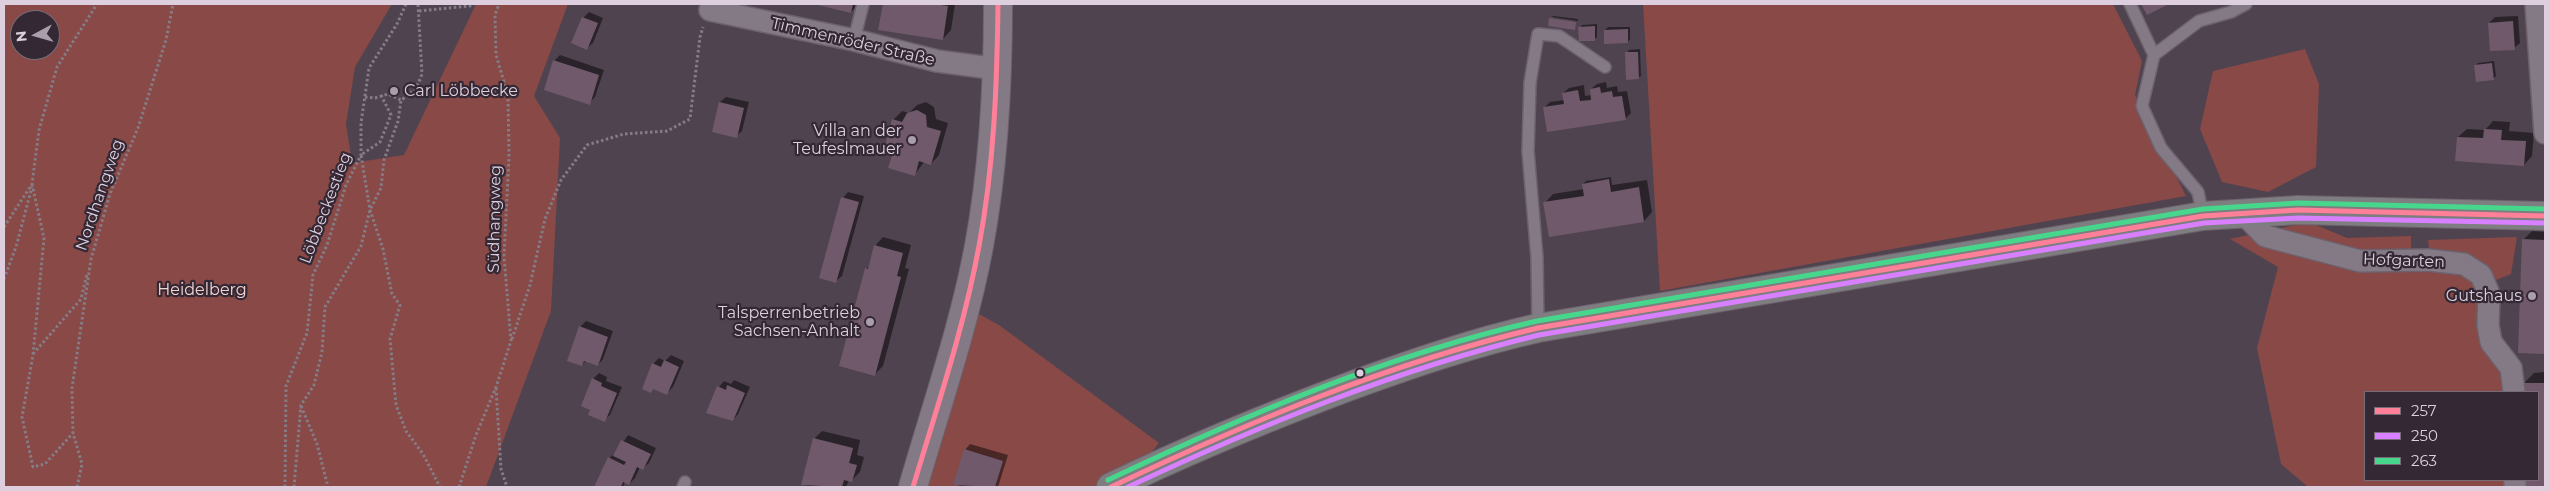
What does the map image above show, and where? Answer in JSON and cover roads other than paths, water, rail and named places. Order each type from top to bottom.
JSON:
[{"type":"main road","points":[[913,487],[955,343],[979,246],[994,144],[998,69],[998,4]]},
{"type":"main road","points":[[1111,487],[1213,440],[1313,400],[1472,344],[1538,328],[2203,216],[2242,212],[2337,210],[2545,216]]},
{"type":"street","points":[[2536,4],[2545,133]]},
{"type":"street","name":"Timmenröder Straße","points":[[710,10],[854,40],[937,61],[998,69]]},
{"type":"street","name":"Hofgarten","points":[[2242,212],[2265,236],[2360,261],[2428,260],[2464,264],[2481,275],[2489,294],[2488,325],[2490,342],[2511,368],[2514,391]]},
{"type":"lane","points":[[854,40],[863,4]]},
{"type":"lane","points":[[2130,4],[2154,55],[2142,106],[2161,148],[2198,192],[2203,216]]},
{"type":"lane","points":[[2154,55],[2199,21],[2231,12],[2246,4]]},
{"type":"lane","points":[[1538,328],[1537,258],[1528,151],[1530,83],[1538,34],[1559,36],[1605,67]]},
{"type":"place","name":"Carl Löbbecke","points":[[394,91]]},
{"type":"place","name":"Villa an der Teufeslmauer","points":[[912,140]]},
{"type":"place","name":"Gutshaus","points":[[2532,296]]},
{"type":"place","name":"Talsperrenbetrieb Sachsen-Anhalt","points":[[870,322]]},
{"type":"park label","name":"Heidelberg","points":[[202,290]]}]
